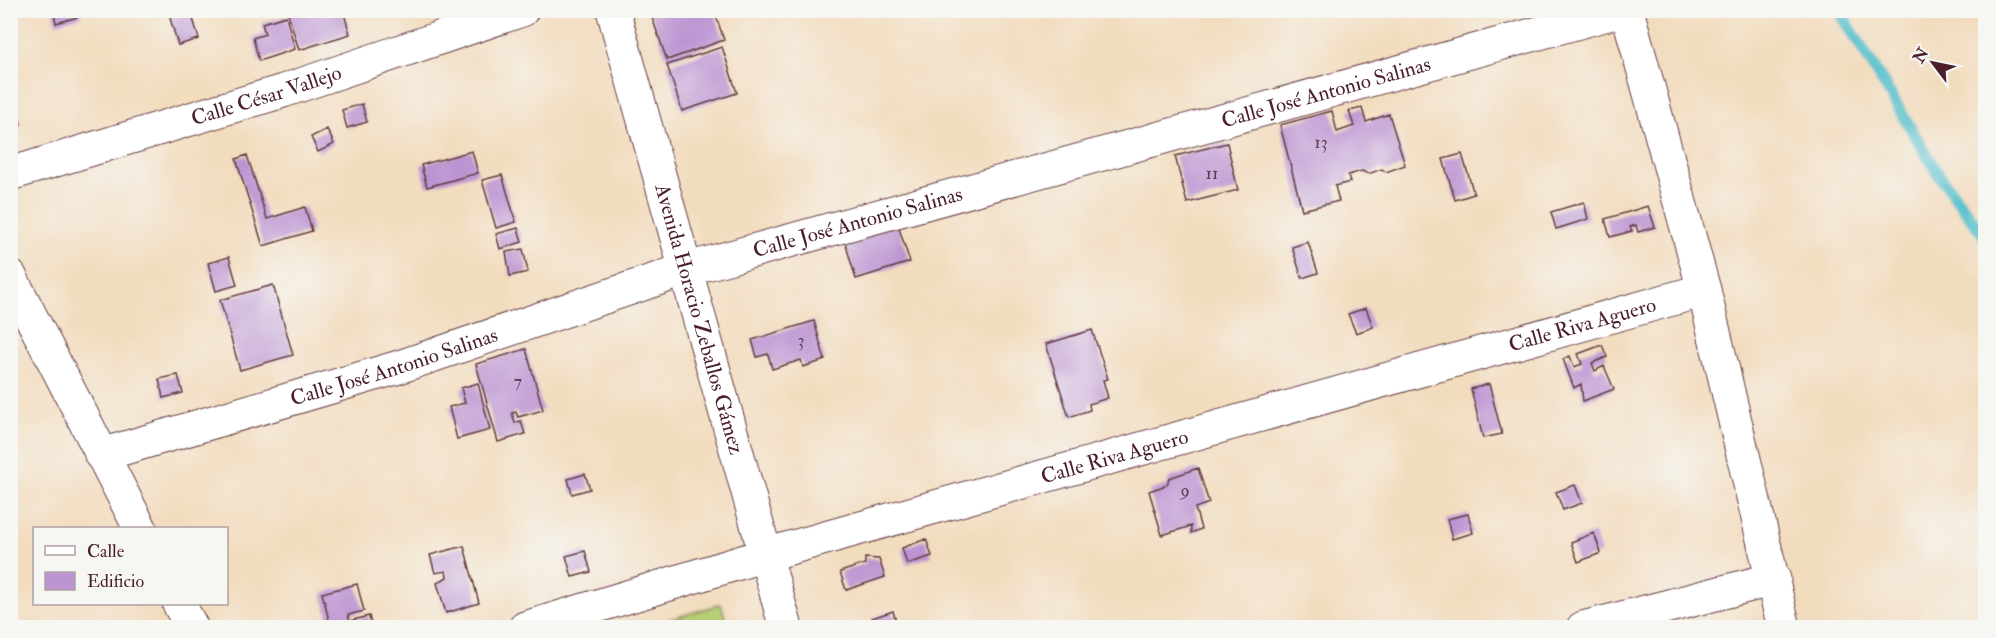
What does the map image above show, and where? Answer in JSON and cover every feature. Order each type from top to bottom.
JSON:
[{"type":"street","name":"Calle César Vallejo","points":[[10,174],[283,91],[522,10]]},
{"type":"street","name":"Avenida Horacio Zeballos Gámez","points":[[613,10],[684,270],[786,627]]},
{"type":"street","name":"Calle José Antonio Salinas","points":[[101,455],[399,367],[684,270],[1622,10]]},
{"type":"street","points":[[1627,10],[1704,290],[1784,627]]},
{"type":"street","points":[[10,276],[139,527]]},
{"type":"street","name":"Calle Riva Aguero","points":[[525,627],[765,555],[1704,290]]},
{"type":"street","points":[[1583,627],[1774,579]]},
{"type":"street","points":[[180,605],[192,627]]},
{"type":"green space","points":[[721,604],[728,627],[645,627]]},
{"type":"building","points":[[53,10],[80,10],[82,16],[56,23]]},
{"type":"building","points":[[287,10],[343,10],[350,34],[299,50]]},
{"type":"building","points":[[654,10],[714,10],[724,40],[667,60],[650,12]]},
{"type":"building","points":[[191,12],[199,39],[178,45],[170,18]]},
{"type":"building","points":[[286,16],[295,49],[259,61],[253,38],[265,34],[262,23]]},
{"type":"building","points":[[722,47],[737,93],[682,111],[667,65]]},
{"type":"building","points":[[10,94],[21,124],[10,127]]},
{"type":"building","points":[[362,104],[367,122],[347,128],[342,110]]},
{"type":"building","points":[[1362,108],[1366,122],[1389,114],[1405,165],[1386,172],[1382,169],[1368,174],[1362,171],[1348,175],[1350,182],[1335,186],[1339,201],[1302,210],[1280,125],[1332,111],[1337,132],[1354,126],[1349,111]]},
{"type":"building","points":[[327,129],[334,144],[318,152],[311,137]]},
{"type":"building","points":[[1227,143],[1238,190],[1187,203],[1175,156]]},
{"type":"building","points":[[472,151],[478,173],[427,187],[421,165]]},
{"type":"building","points":[[1462,154],[1474,194],[1455,200],[1443,159]]},
{"type":"building","points":[[247,155],[267,219],[305,207],[312,231],[263,246],[236,159]]},
{"type":"building","points":[[502,175],[516,222],[496,228],[482,180]]},
{"type":"building","points":[[1584,202],[1588,219],[1556,229],[1551,212]]},
{"type":"building","points":[[1648,206],[1655,227],[1638,232],[1636,225],[1630,227],[1632,231],[1610,237],[1605,219]]},
{"type":"building","points":[[897,222],[910,262],[856,279],[844,239]]},
{"type":"building","points":[[518,228],[522,242],[500,249],[496,234]]},
{"type":"building","points":[[1308,242],[1318,273],[1302,278],[1292,247]]},
{"type":"building","points":[[523,249],[528,272],[510,276],[506,252]]},
{"type":"building","points":[[229,257],[237,285],[216,291],[208,263]]},
{"type":"building","points":[[273,285],[293,355],[240,370],[220,300]]},
{"type":"building","points":[[1366,308],[1373,327],[1356,333],[1348,314]]},
{"type":"building","points":[[814,321],[825,360],[803,367],[801,360],[772,369],[768,354],[757,357],[752,340]]},
{"type":"building","points":[[1092,330],[1108,379],[1103,380],[1108,398],[1089,404],[1090,410],[1069,417],[1046,344]]},
{"type":"building","points":[[1602,345],[1607,357],[1592,363],[1595,371],[1604,366],[1614,389],[1583,401],[1581,384],[1574,388],[1563,359],[1570,356],[1574,367],[1582,364],[1578,354]]},
{"type":"building","points":[[526,349],[543,410],[518,417],[516,412],[512,413],[515,423],[521,421],[525,434],[498,442],[476,364]]},
{"type":"building","points":[[178,375],[183,393],[163,398],[159,379]]},
{"type":"building","points":[[478,383],[490,430],[457,439],[449,407],[465,403],[461,388]]},
{"type":"building","points":[[1489,384],[1502,434],[1483,438],[1471,389]]},
{"type":"building","points":[[1198,468],[1209,503],[1195,508],[1201,529],[1191,533],[1191,526],[1162,535],[1149,491],[1167,485],[1169,478]]},
{"type":"building","points":[[585,474],[590,489],[572,494],[568,479]]},
{"type":"building","points":[[1575,485],[1582,503],[1563,510],[1556,492]]},
{"type":"building","points":[[1468,514],[1473,533],[1452,539],[1447,519]]},
{"type":"building","points":[[1594,533],[1601,553],[1578,562],[1571,542]]},
{"type":"building","points":[[926,539],[932,556],[907,564],[902,548]]},
{"type":"building","points":[[464,546],[479,603],[446,613],[437,583],[447,577],[446,571],[435,573],[430,555]]},
{"type":"building","points":[[585,551],[591,572],[572,577],[566,556]]},
{"type":"building","points":[[865,558],[879,559],[885,577],[846,590],[840,572],[865,564]]},
{"type":"building","points":[[357,584],[364,611],[348,615],[349,621],[369,616],[372,628],[331,628],[322,593]]},
{"type":"building","points":[[893,611],[898,628],[875,628],[872,618]]},
{"type":"waterway","points":[[1839,10],[1939,175],[1986,238]]}]
